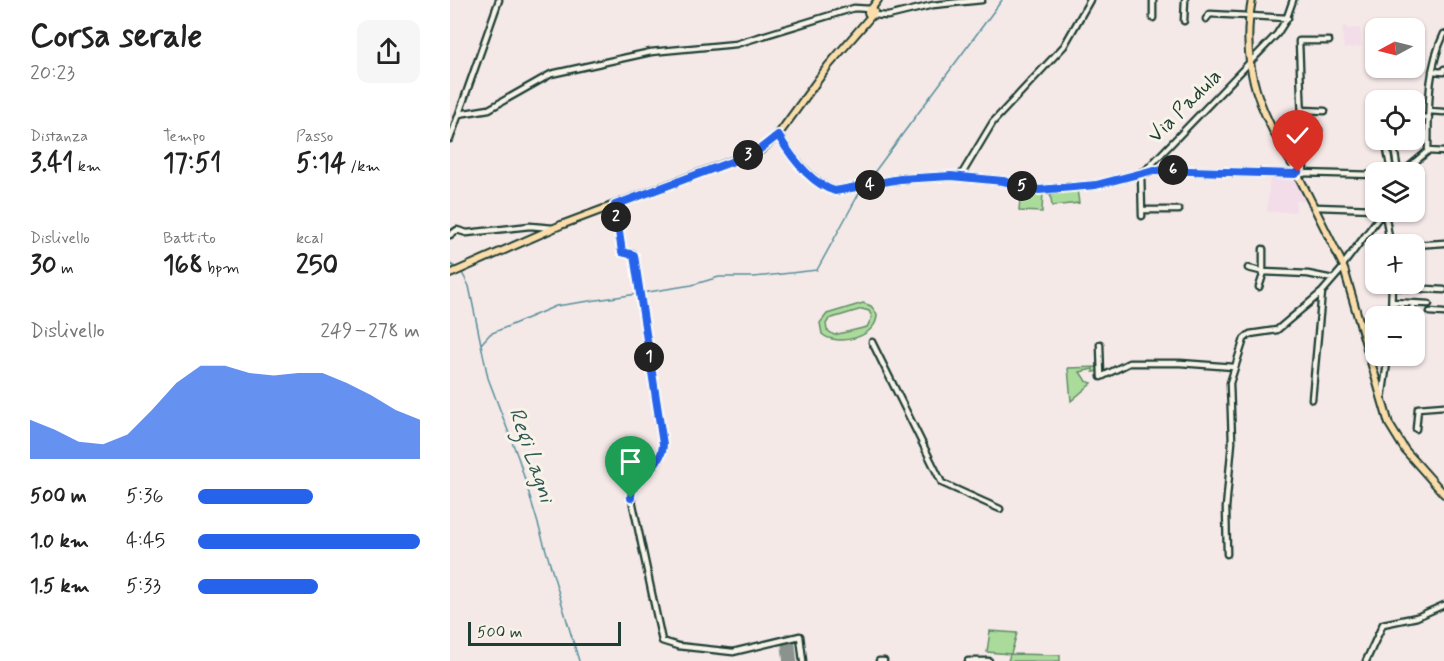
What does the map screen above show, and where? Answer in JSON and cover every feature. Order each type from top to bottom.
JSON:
[{"type":"main road","points":[[1252,0],[1249,16],[1249,65],[1259,102],[1300,174],[1339,257],[1381,401],[1399,442],[1444,494]]},
{"type":"main road","points":[[450,274],[553,228],[755,153],[778,135],[828,66],[872,11]]},
{"type":"main road","name":"Via Padula","points":[[778,135],[793,158],[827,188],[840,191],[900,179],[960,177],[1003,181],[1039,190],[1085,186],[1143,171],[1204,170],[1300,174]]},
{"type":"street","points":[[450,139],[499,0]]},
{"type":"street","points":[[459,114],[489,109],[551,74],[651,52],[736,44],[854,8],[888,16],[944,3],[982,0]]},
{"type":"street","points":[[960,177],[993,122],[1064,46],[1090,0]]},
{"type":"street","points":[[1153,0],[1153,18]]},
{"type":"street","points":[[1184,21],[1185,0]]},
{"type":"street","name":"Via Padula","points":[[1143,171],[1277,34],[1287,18],[1293,0]]},
{"type":"street","points":[[1206,19],[1210,14],[1287,18]]},
{"type":"street","points":[[1428,152],[1432,71],[1435,53],[1444,34]]},
{"type":"street","points":[[1329,42],[1299,41],[1303,110],[1300,174],[1365,175]]},
{"type":"street","points":[[1432,71],[1443,72],[1444,69]]},
{"type":"street","points":[[1303,110],[1325,111]]},
{"type":"street","points":[[1429,111],[1444,112]]},
{"type":"street","points":[[1425,118],[1429,118]]},
{"type":"street","points":[[1303,130],[1318,130]]},
{"type":"street","points":[[1415,162],[1428,152],[1444,152]]},
{"type":"street","points":[[1142,216],[1143,171]]},
{"type":"street","points":[[615,205],[623,254],[634,254],[663,450],[657,462],[634,487],[631,495],[645,573],[662,640],[678,646],[733,652],[800,636],[803,661]]},
{"type":"street","points":[[1316,207],[1365,209]]},
{"type":"street","points":[[1142,210],[1179,210]]},
{"type":"street","points":[[1227,554],[1226,508],[1232,442],[1230,391],[1234,367],[1246,337],[1277,330],[1322,292],[1377,222]]},
{"type":"street","points":[[450,235],[457,230],[467,233],[530,226],[553,228]]},
{"type":"street","points":[[1425,244],[1444,243]]},
{"type":"street","points":[[1259,287],[1264,271],[1263,249]]},
{"type":"street","points":[[1248,268],[1333,279]]},
{"type":"street","points":[[1425,288],[1444,290]]},
{"type":"street","points":[[1312,399],[1322,292]]},
{"type":"street","points":[[1392,294],[1392,306]]},
{"type":"street","points":[[1392,302],[1429,304]]},
{"type":"street","points":[[1430,312],[1444,313]]},
{"type":"street","points":[[872,342],[942,483],[999,509]]},
{"type":"street","points":[[1100,344],[1101,377],[1129,363],[1180,363],[1234,367]]},
{"type":"street","points":[[1381,401],[1387,366]]},
{"type":"street","points":[[1416,429],[1418,408],[1444,406]]},
{"type":"street","points":[[1367,660],[1385,623],[1417,617],[1444,605]]},
{"type":"street","points":[[879,661],[884,661]]},
{"type":"street","points":[[968,661],[989,661]]},
{"type":"shaded area","points":[[1347,26],[1348,29],[1360,28],[1362,46],[1344,49],[1342,27]]},
{"type":"shaded area","points":[[1270,177],[1294,178],[1309,202],[1296,201],[1296,212],[1267,212]]},
{"type":"green space","points":[[1021,187],[1043,191],[1042,212],[1019,211]]},
{"type":"green space","points":[[1077,189],[1079,203],[1052,206],[1050,192]]},
{"type":"green space","points":[[863,303],[871,306],[877,314],[871,329],[864,334],[846,340],[837,340],[822,334],[820,323],[827,314]],"holes":[[[862,309],[869,311],[872,317],[867,327],[834,335],[827,330],[826,324],[829,319]]]},
{"type":"green space","points":[[1099,367],[1099,371],[1093,372],[1093,369],[1080,372],[1086,381],[1092,383],[1071,401],[1068,368]]},
{"type":"green space","points":[[990,631],[1017,633],[1011,654],[1060,655],[1060,661],[1008,661],[1010,654],[987,652]]},
{"type":"waterway","points":[[867,182],[1002,0]]},
{"type":"waterway","points":[[642,293],[692,285],[719,277],[754,277],[817,270],[862,188]]},
{"type":"waterway","name":"Regi Lagni","points":[[450,264],[457,268]]},
{"type":"waterway","name":"Regi Lagni","points":[[461,271],[469,286],[488,378],[519,460],[579,661]]},
{"type":"waterway","points":[[481,344],[490,334],[556,306],[637,294]]},
{"type":"runway","points":[[788,640],[790,661]]},
{"type":"route","points":[[631,498],[634,487],[660,457],[663,444],[634,255],[622,252],[615,205],[755,153],[766,147],[778,135],[793,158],[827,188],[835,191],[900,179],[938,177],[1003,181],[1032,189],[1053,190],[1096,185],[1138,172],[1154,170],[1272,174],[1298,172]]}]
